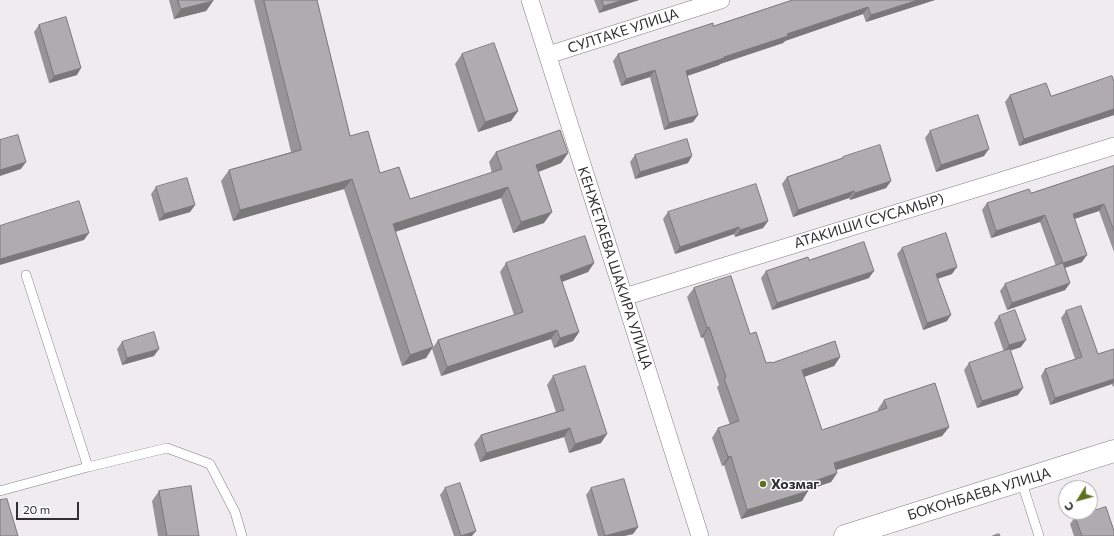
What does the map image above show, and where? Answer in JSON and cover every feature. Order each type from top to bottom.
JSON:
[{"type":"street","name":"КЕНЖЕТАЕВА ШАКИРА УЛИЦА","points":[[530,0],[700,536]]},
{"type":"street","name":"СУЛТАКЕ УЛИЦА","points":[[548,55],[721,0]]},
{"type":"street","name":"АТАКИШИ (СУСАМЫР)","points":[[624,296],[1114,146]]},
{"type":"street","name":"БОКОНБАЕВА УЛИЦА","points":[[845,536],[1114,451]]},
{"type":"lane","points":[[26,275],[88,467]]},
{"type":"lane","points":[[0,492],[88,467],[167,448],[210,464],[235,512],[242,536]]},
{"type":"lane","points":[[1022,480],[1039,536]]},
{"type":"building","points":[[178,0],[213,0],[213,1],[181,9]]},
{"type":"building","points":[[264,0],[317,0],[350,136],[368,131],[380,173],[399,167],[410,199],[502,169],[496,152],[560,130],[568,153],[536,165],[552,212],[521,222],[508,187],[393,224],[433,347],[410,355],[352,179],[240,210],[229,170],[301,150]]},
{"type":"building","points":[[602,0],[623,0],[604,6]]},
{"type":"building","points":[[793,0],[918,0],[871,15],[868,7],[787,34],[788,36],[686,71],[698,115],[669,123],[655,70],[626,79],[618,54],[713,23],[713,26]]},
{"type":"building","points":[[66,17],[81,68],[54,76],[39,25]]},
{"type":"building","points":[[494,43],[518,111],[485,122],[462,54]]},
{"type":"building","points":[[1112,76],[1114,82],[1114,109],[1024,139],[1010,95],[1046,83],[1051,96]]},
{"type":"building","points":[[978,115],[989,149],[941,165],[930,131]]},
{"type":"building","points":[[18,135],[26,162],[0,170],[0,140]]},
{"type":"building","points":[[687,139],[692,156],[640,172],[635,155]]},
{"type":"building","points":[[880,145],[891,181],[855,193],[854,191],[798,210],[787,177]]},
{"type":"building","points":[[1114,166],[1114,231],[1104,204],[1073,214],[1087,255],[1063,263],[1045,215],[996,231],[987,203],[1029,189],[1031,193]]},
{"type":"building","points":[[187,178],[195,205],[164,214],[156,187]]},
{"type":"building","points":[[756,184],[768,221],[740,230],[739,227],[680,247],[668,212]]},
{"type":"building","points":[[79,201],[89,233],[0,259],[0,226]]},
{"type":"building","points":[[946,233],[957,267],[936,274],[951,315],[927,323],[902,248]]},
{"type":"building","points":[[585,236],[594,263],[560,276],[579,332],[560,338],[557,330],[447,367],[438,340],[523,312],[506,263]]},
{"type":"building","points":[[864,242],[874,271],[777,303],[766,271],[808,257],[809,260]]},
{"type":"building","points":[[1063,263],[1070,283],[1012,303],[1005,284]]},
{"type":"building","points":[[731,276],[750,334],[756,332],[766,363],[772,363],[835,341],[840,357],[802,370],[822,430],[887,408],[884,400],[935,383],[949,427],[834,463],[837,473],[806,484],[808,491],[747,510],[731,456],[728,457],[718,428],[739,421],[724,378],[726,377],[709,327],[707,328],[694,288]]},
{"type":"building","points":[[1081,306],[1098,354],[1114,349],[1114,379],[1055,398],[1045,369],[1082,357],[1066,311]]},
{"type":"building","points":[[1015,310],[1026,340],[1009,345],[999,316]]},
{"type":"building","points":[[154,332],[159,349],[127,358],[122,342]]},
{"type":"building","points":[[1010,349],[1023,388],[982,401],[969,363]]},
{"type":"building","points":[[585,366],[607,434],[575,444],[570,428],[486,453],[481,435],[564,410],[553,376]]},
{"type":"building","points":[[624,479],[638,527],[605,536],[591,488]]},
{"type":"building","points":[[460,483],[476,531],[461,536],[445,488]]},
{"type":"building","points":[[191,486],[199,536],[167,536],[159,491]]},
{"type":"building","points":[[7,499],[18,536],[0,536],[0,500]]},
{"type":"building","points":[[1106,507],[1114,531],[1114,536],[1082,536],[1076,520],[1098,520],[1098,510]]},
{"type":"place","name":"Хозмаг","points":[[763,484]]}]
